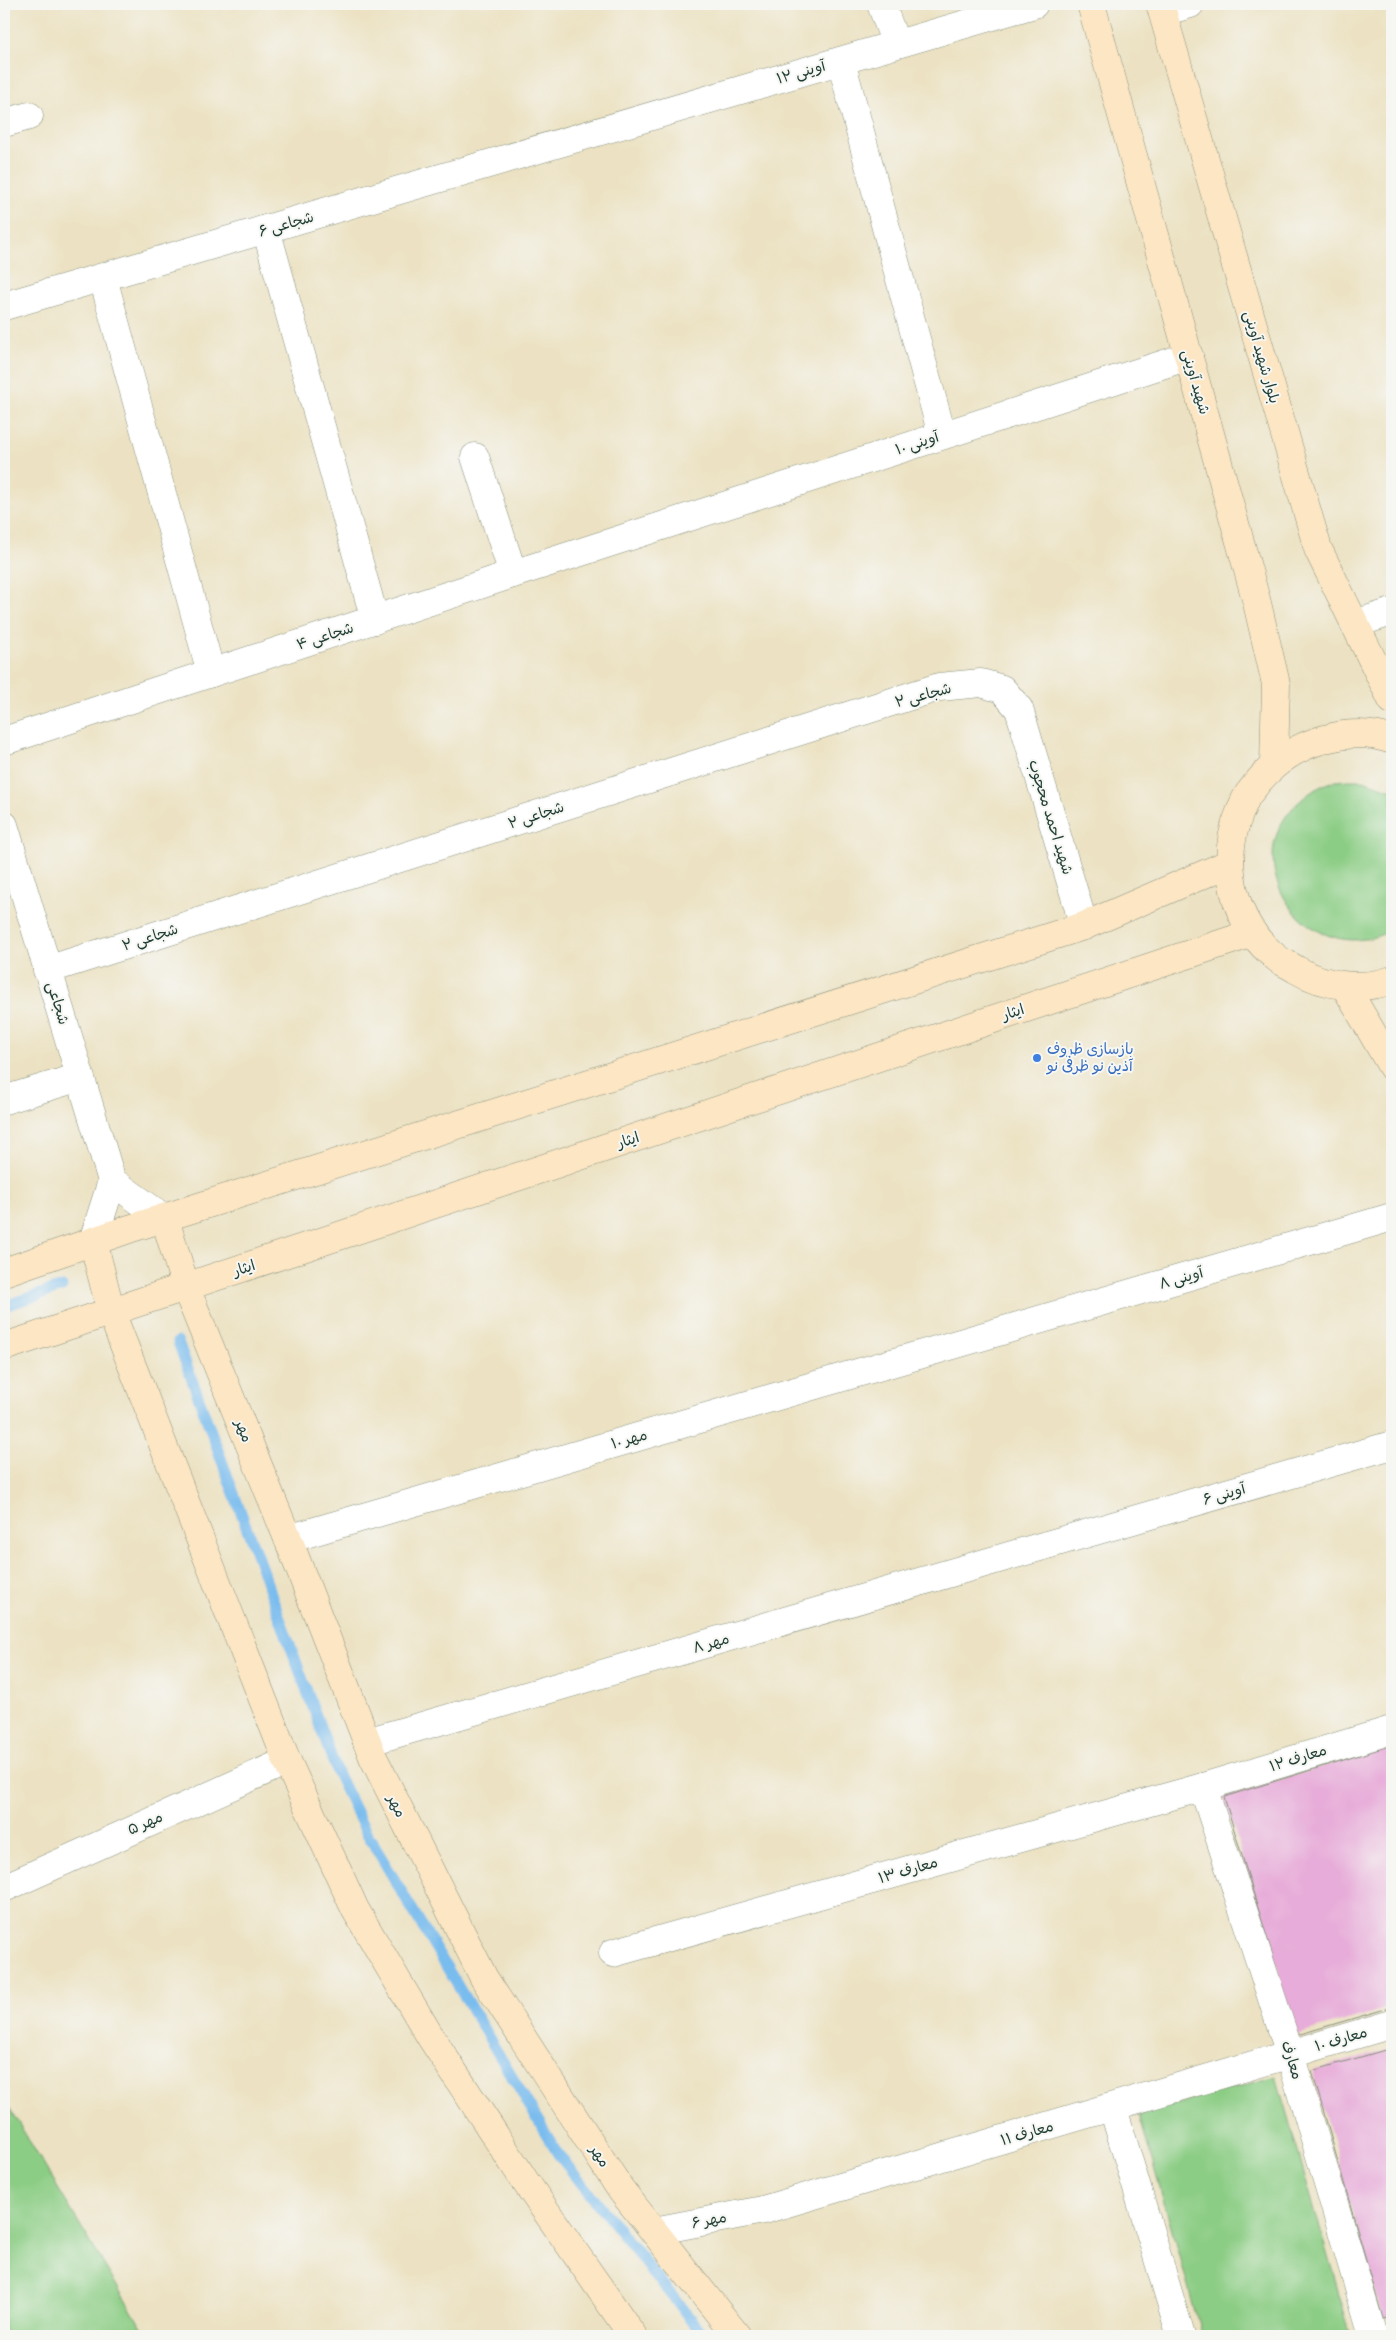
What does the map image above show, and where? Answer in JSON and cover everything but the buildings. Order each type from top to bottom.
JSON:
[{"type":"street","points":[[881,4],[896,44]]},
{"type":"street","name":"۱۲ آوینی","points":[[569,141],[1034,4]]},
{"type":"street","name":"شهید آوینی","points":[[1091,4],[1258,604],[1276,684],[1274,764]]},
{"type":"street","points":[[1161,8],[1190,4]]},
{"type":"street","name":"بلوار شهید آوینی","points":[[1161,8],[1318,549],[1392,700]]},
{"type":"street","points":[[841,61],[942,435]]},
{"type":"street","name":"شجاعی ۶","points":[[4,306],[569,141]]},
{"type":"street","points":[[266,229],[375,620]]},
{"type":"street","points":[[102,278],[211,673]]},
{"type":"street","name":"۱۰ آوینی","points":[[646,531],[1189,356]]},
{"type":"street","points":[[475,458],[512,574]]},
{"type":"street","name":"شجاعی ۴","points":[[4,741],[646,531]]},
{"type":"street","points":[[1354,624],[1392,612]]},
{"type":"street","name":"شجاعی ۲","points":[[47,970],[939,688],[981,683],[1002,689],[1019,709]]},
{"type":"street","name":"شهید احمد محجوب","points":[[1019,709],[1084,926]]},
{"type":"street","points":[[1392,740],[1382,736],[1343,734],[1306,744],[1274,764],[1248,793],[1234,827],[1230,863],[1233,888],[1240,911],[1253,932],[1277,959],[1310,977],[1345,986],[1383,983],[1392,980]]},
{"type":"street","name":"شجاعی","points":[[4,825],[11,874],[47,970],[112,1181]]},
{"type":"street","points":[[4,1272],[93,1241],[1084,926],[1230,863]]},
{"type":"street","name":"ایثار","points":[[4,1347],[1253,932]]},
{"type":"street","points":[[1345,986],[1392,1067]]},
{"type":"street","points":[[4,1100],[80,1077]]},
{"type":"street","points":[[165,1219],[112,1181],[93,1241],[111,1312],[287,1761],[356,1909],[430,2036],[525,2181],[634,2336]]},
{"type":"street","name":"۸ آوینی","points":[[971,1340],[1392,1217]]},
{"type":"street","name":"مهر","points":[[165,1219],[186,1288],[288,1539],[367,1742],[484,1978],[621,2190],[737,2336]]},
{"type":"street","name":"مهر ۱۰","points":[[288,1539],[971,1340]]},
{"type":"street","name":"۶ آوینی","points":[[1055,1543],[1392,1445]]},
{"type":"street","name":"مهر ۸","points":[[367,1742],[1055,1543]]},
{"type":"street","name":"معارف ۱۲","points":[[1203,1787],[1392,1730]]},
{"type":"street","name":"مهر ۵","points":[[4,1888],[287,1761]]},
{"type":"street","name":"معارف ۱۳","points":[[613,1953],[1203,1787]]},
{"type":"street","name":"معارف","points":[[1203,1787],[1290,2054],[1377,2334]]},
{"type":"street","name":"معارف ۱۰","points":[[1290,2054],[1392,2024]]},
{"type":"street","name":"معارف ۱۱","points":[[763,2210],[1113,2108],[1290,2054]]},
{"type":"street","points":[[1113,2108],[1180,2336]]},
{"type":"street","name":"مهر ۶","points":[[654,2230],[763,2210]]},
{"type":"green space","points":[[1363,780],[1392,790],[1392,930],[1361,940],[1333,937],[1308,924],[1289,904],[1276,880],[1273,853],[1280,826],[1300,801],[1316,789],[1331,782]]},
{"type":"green space","points":[[1276,2076],[1350,2332],[1336,2336],[1202,2336],[1139,2115]]},
{"type":"green space","points":[[4,2099],[147,2336],[4,2336]]},
{"type":"waterway","points":[[4,1306],[62,1287]]},
{"type":"waterway","points":[[178,1342],[338,1775],[365,1830],[558,2154],[704,2336]]},
{"type":"place","name":"بازسازی ظروف آذین نو ظرفی نو","points":[[1037,1058]]}]
